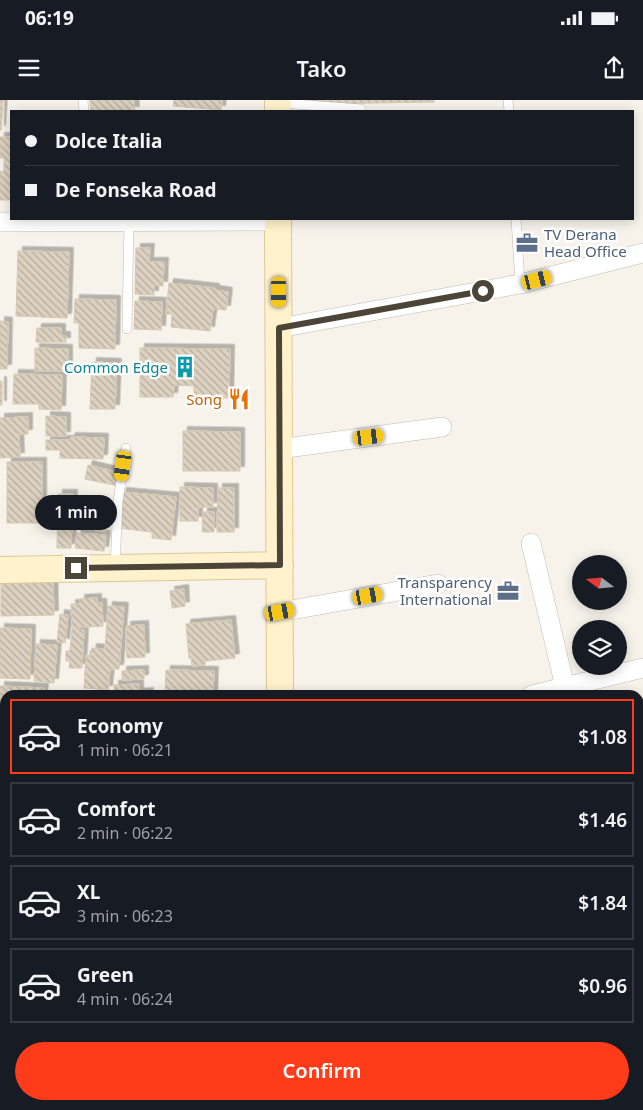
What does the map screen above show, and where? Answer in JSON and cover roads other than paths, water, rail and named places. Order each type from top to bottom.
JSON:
[{"type":"main road","points":[[278,220],[280,690]]},
{"type":"main road","points":[[0,570],[280,565]]},
{"type":"street","points":[[0,222],[278,220]]},
{"type":"street","points":[[279,328],[520,284],[643,253]]},
{"type":"street","points":[[279,449],[442,427]]},
{"type":"street","points":[[531,543],[565,687]]},
{"type":"street","points":[[280,612],[438,584]]},
{"type":"street","points":[[553,690],[643,668]]},
{"type":"lane","points":[[278,105],[361,109]]},
{"type":"lane","points":[[516,220],[520,284]]},
{"type":"lane","points":[[127,329],[129,221]]},
{"type":"lane","points":[[114,568],[118,501],[126,448]]},
{"type":"place","name":"TV Derana Head Office","points":[[527,243]]},
{"type":"place","name":"Common Edge","points":[[185,367]]},
{"type":"place","name":"Song","points":[[239,399]]},
{"type":"place","name":"Transparency International","points":[[508,591]]}]
